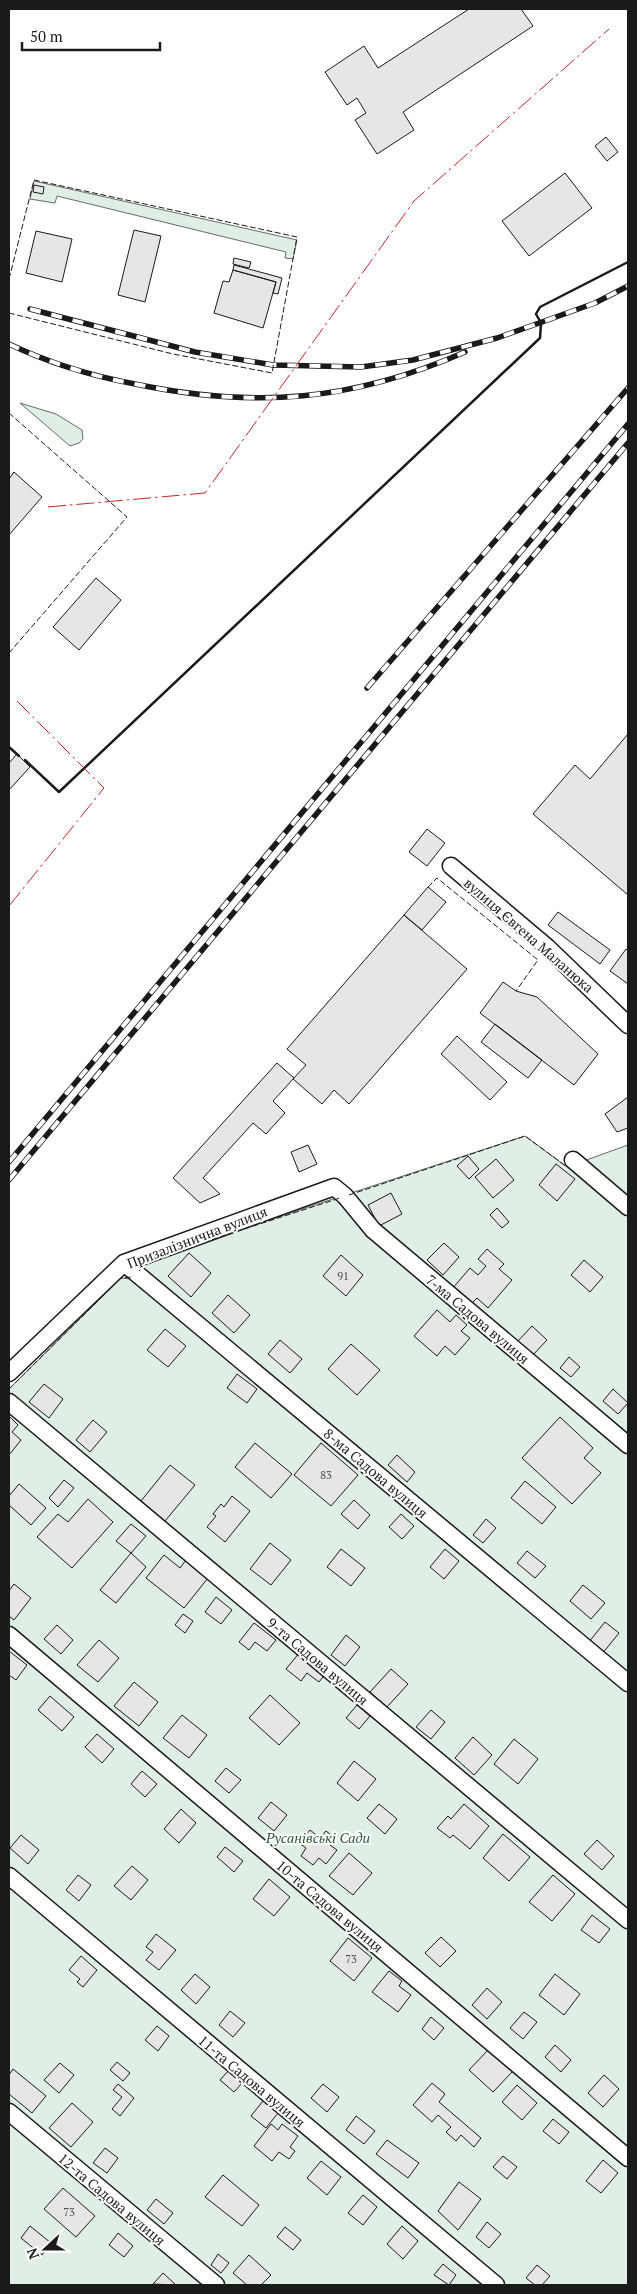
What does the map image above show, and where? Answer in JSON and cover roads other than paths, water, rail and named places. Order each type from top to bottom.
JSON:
[{"type":"street","name":"вулиця Євгена Маланюка","points":[[451,866],[547,947],[628,1025]]},
{"type":"street","points":[[573,1160],[628,1207]]},
{"type":"street","name":"Призалізнична вулиця","points":[[9,1373],[124,1263],[334,1187]]},
{"type":"street","name":"7-ма Садова вулиця","points":[[334,1187],[345,1196],[373,1230],[628,1445]]},
{"type":"street","name":"8-ма Садова вулиця","points":[[124,1263],[628,1683]]},
{"type":"street","name":"9-та Садова вулиця","points":[[9,1402],[628,1920]]},
{"type":"street","name":"10-та Садова вулиця","points":[[9,1635],[628,2158]]},
{"type":"street","name":"11-та Садова вулиця","points":[[9,1876],[496,2285]]},
{"type":"street","name":"12-та Садова вулиця","points":[[9,2112],[216,2285]]},
{"type":"railway","points":[[30,309],[195,352],[273,365],[361,367],[413,360],[497,338],[595,303],[628,286]]},
{"type":"railway","points":[[9,344],[55,363],[119,381],[179,392],[263,398],[303,396],[383,381],[465,352]]},
{"type":"railway","points":[[367,688],[628,388]]},
{"type":"railway","points":[[9,1162],[628,424]]},
{"type":"railway","points":[[9,1180],[628,443]]},
{"type":"park label","name":"Русанівські Сади","points":[[318,1837]]}]
